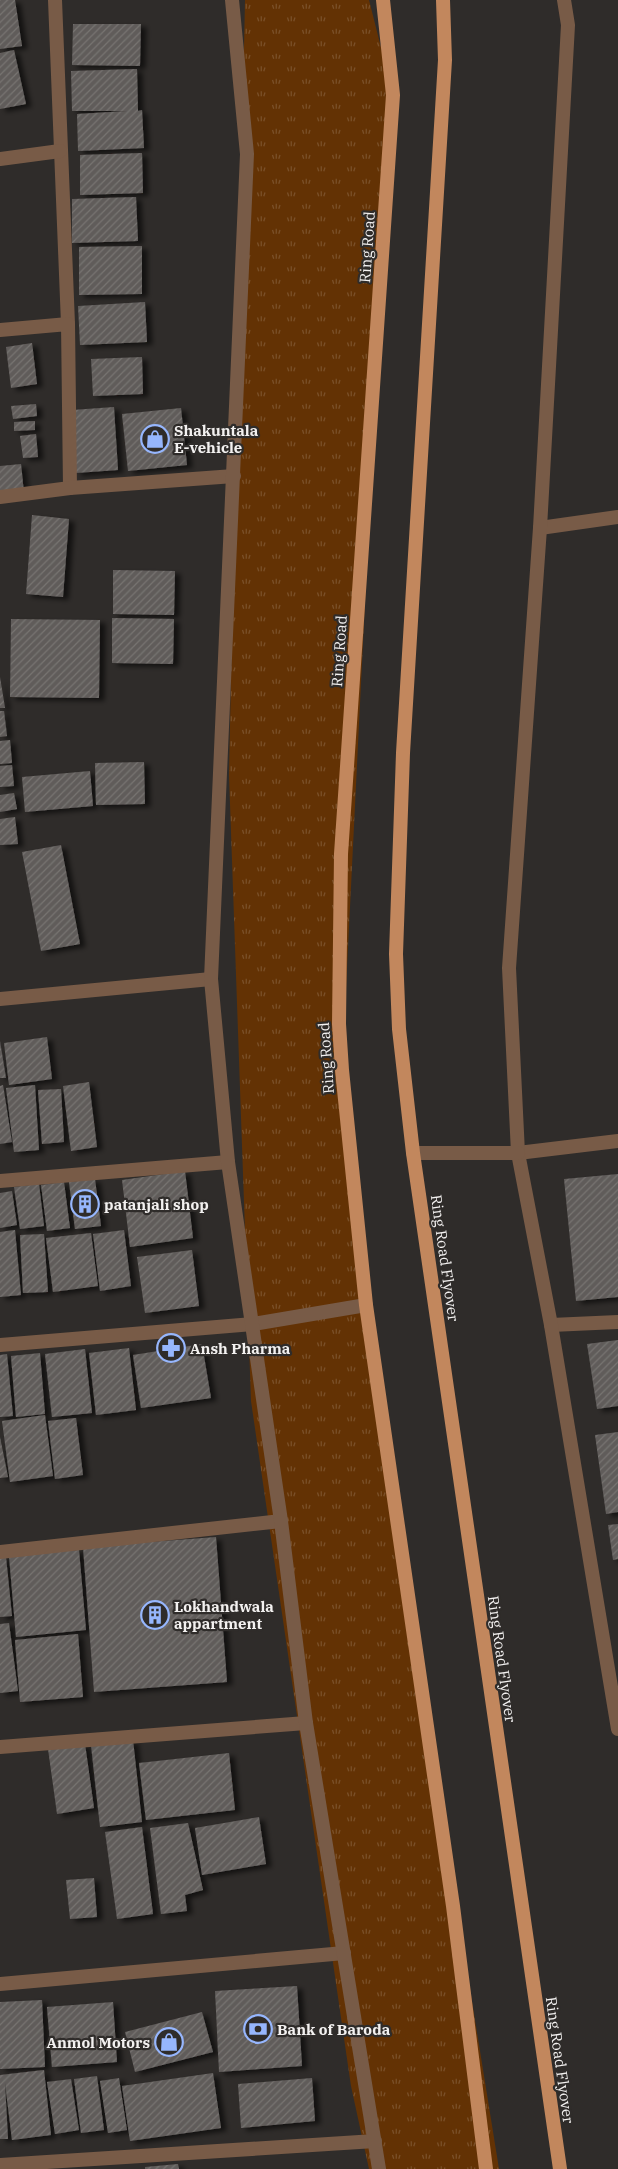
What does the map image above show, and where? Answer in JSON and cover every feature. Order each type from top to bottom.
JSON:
[{"type":"main road","name":"Ring Road","points":[[366,1305],[339,1024],[341,854],[393,95],[383,0]]},
{"type":"main road","points":[[413,1153],[399,1029],[396,954],[404,753],[445,60],[443,0]]},
{"type":"main road","name":"Ring Road Flyover","points":[[413,1153],[560,2169]]},
{"type":"main road","points":[[366,1305],[453,1906],[486,2169]]},
{"type":"street","points":[[55,0],[68,324],[70,488]]},
{"type":"street","points":[[232,0],[248,154],[211,979],[228,1162],[281,1522],[306,1723],[379,2169]]},
{"type":"street","points":[[564,0],[568,26],[540,528],[509,968],[518,1153],[551,1324],[618,1729]]},
{"type":"street","points":[[0,159],[60,151]]},
{"type":"street","points":[[0,330],[68,324]]},
{"type":"street","points":[[0,497],[70,488],[234,476]]},
{"type":"street","points":[[540,528],[618,517]]},
{"type":"street","points":[[0,999],[211,979]]},
{"type":"street","points":[[413,1153],[518,1153],[618,1141]]},
{"type":"street","points":[[0,1181],[228,1162]]},
{"type":"street","points":[[0,1345],[253,1324],[366,1305]]},
{"type":"street","points":[[551,1324],[618,1322]]},
{"type":"street","points":[[0,1552],[281,1522]]},
{"type":"street","points":[[0,1747],[306,1723]]},
{"type":"street","points":[[0,1984],[344,1953]]},
{"type":"street","points":[[0,2166],[375,2141]]},
{"type":"green space","points":[[245,0],[369,0],[393,95],[381,276],[342,1070],[418,1666],[499,2169],[369,2169],[351,2086],[251,1401],[229,775]]},
{"type":"building","points":[[0,0],[15,0],[22,46],[0,49]]},
{"type":"building","points":[[73,24],[141,24],[140,66],[72,65]]},
{"type":"building","points":[[14,50],[26,104],[0,109],[0,53]]},
{"type":"building","points":[[137,69],[138,111],[142,110],[144,148],[78,151],[77,114],[127,111],[72,111],[71,71]]},
{"type":"building","points":[[142,153],[143,193],[80,195],[80,155]]},
{"type":"building","points":[[136,197],[138,241],[72,243],[72,199]]},
{"type":"building","points":[[142,246],[142,294],[79,295],[79,247]]},
{"type":"building","points":[[145,302],[147,342],[80,345],[78,306]]},
{"type":"building","points":[[32,343],[37,384],[11,388],[6,347]]},
{"type":"building","points":[[142,357],[143,394],[93,396],[91,359]]},
{"type":"building","points":[[36,404],[37,416],[13,419],[11,406]]},
{"type":"building","points":[[114,407],[118,470],[76,473],[72,410]]},
{"type":"building","name":"Shakuntala E-vehicle","points":[[181,408],[187,465],[128,471],[122,414]]},
{"type":"building","points":[[35,421],[35,430],[14,431],[14,422]]},
{"type":"building","points":[[36,434],[38,457],[23,458],[20,436]]},
{"type":"building","points":[[21,464],[24,493],[0,496],[0,466]]},
{"type":"building","points":[[32,515],[69,519],[63,597],[26,594]]},
{"type":"building","points":[[113,570],[175,571],[174,615],[113,614]]},
{"type":"building","points":[[112,618],[174,619],[173,664],[112,663]]},
{"type":"building","points":[[11,619],[100,620],[99,698],[10,697]]},
{"type":"building","points":[[0,677],[5,708],[0,708]]},
{"type":"building","points":[[0,711],[4,711],[7,736],[0,737]]},
{"type":"building","points":[[10,740],[12,763],[0,764],[0,741]]},
{"type":"building","points":[[144,762],[145,804],[96,805],[95,763]]},
{"type":"building","points":[[12,765],[14,786],[0,787],[0,766]]},
{"type":"building","points":[[90,771],[93,806],[25,812],[22,777]]},
{"type":"building","points":[[14,793],[17,809],[0,812],[0,795]]},
{"type":"building","points":[[15,817],[18,844],[0,845],[0,819]]},
{"type":"building","points":[[61,845],[80,944],[41,951],[22,852]]},
{"type":"building","points":[[47,1037],[52,1079],[9,1085],[4,1043]]},
{"type":"building","points":[[0,1041],[6,1078],[0,1078]]},
{"type":"building","points":[[89,1082],[97,1147],[71,1151],[63,1086]]},
{"type":"building","points":[[3,1085],[12,1142],[0,1144],[0,1086]]},
{"type":"building","points":[[35,1085],[39,1150],[14,1152],[6,1088]]},
{"type":"building","points":[[61,1089],[64,1142],[42,1144],[38,1090]]},
{"type":"building","points":[[185,1171],[193,1238],[130,1247],[122,1180]]},
{"type":"building","points":[[618,1174],[618,1297],[576,1301],[564,1179]]},
{"type":"building","name":"patanjali shop","points":[[95,1179],[101,1226],[75,1229],[69,1182]]},
{"type":"building","points":[[64,1182],[70,1228],[47,1231],[41,1185]]},
{"type":"building","points":[[39,1184],[44,1226],[20,1229],[14,1187]]},
{"type":"building","points":[[12,1191],[17,1225],[0,1228],[0,1193]]},
{"type":"building","points":[[15,1230],[21,1295],[0,1297],[0,1232]]},
{"type":"building","points":[[124,1230],[131,1286],[100,1291],[93,1234]]},
{"type":"building","points":[[91,1233],[98,1286],[53,1292],[46,1238]]},
{"type":"building","points":[[44,1234],[48,1292],[23,1293],[20,1235]]},
{"type":"building","points":[[192,1250],[199,1306],[145,1313],[137,1257]]},
{"type":"building","points":[[618,1340],[618,1406],[597,1409],[587,1344]]},
{"type":"building","points":[[202,1344],[211,1398],[141,1408],[133,1355]]},
{"type":"building","points":[[129,1348],[136,1410],[96,1415],[89,1353]]},
{"type":"building","points":[[85,1349],[92,1413],[52,1417],[45,1354]]},
{"type":"building","points":[[40,1353],[45,1414],[16,1417],[11,1356]]},
{"type":"building","points":[[7,1354],[13,1416],[0,1417],[0,1355]]},
{"type":"building","points":[[45,1415],[53,1476],[10,1482],[2,1421]]},
{"type":"building","points":[[76,1418],[83,1475],[55,1479],[48,1421]]},
{"type":"building","points":[[618,1432],[618,1512],[606,1514],[595,1435]]},
{"type":"building","points":[[0,1437],[8,1477],[0,1478]]},
{"type":"building","points":[[618,1524],[618,1559],[613,1560],[608,1525]]},
{"type":"building","name":"Lokhandwala appartment","points":[[216,1537],[227,1682],[94,1692],[83,1547]]},
{"type":"building","points":[[79,1550],[86,1630],[16,1637],[9,1556]]},
{"type":"building","points":[[0,1557],[6,1557],[12,1616],[0,1617]]},
{"type":"building","points":[[9,1623],[18,1691],[0,1693],[0,1624]]},
{"type":"building","points":[[78,1634],[83,1697],[20,1702],[15,1640]]},
{"type":"building","points":[[133,1740],[142,1822],[100,1827],[91,1745]]},
{"type":"building","points":[[85,1744],[94,1808],[57,1814],[48,1749]]},
{"type":"building","points":[[229,1753],[235,1810],[146,1820],[139,1763]]},
{"type":"building","points":[[259,1817],[266,1864],[202,1875],[195,1828]]},
{"type":"building","points":[[188,1823],[203,1890],[185,1895],[187,1911],[161,1914],[150,1828]]},
{"type":"building","points":[[142,1827],[153,1914],[117,1919],[105,1832]]},
{"type":"building","points":[[94,1878],[97,1917],[70,1919],[66,1880]]},
{"type":"building","name":"Bank of Baroda","points":[[297,1986],[302,2066],[219,2072],[215,1991]]},
{"type":"building","points":[[42,2000],[45,2067],[0,2069],[0,2002]]},
{"type":"building","points":[[113,2002],[117,2062],[52,2067],[47,2007]]},
{"type":"building","name":"Anmol Motors","points":[[202,2012],[213,2052],[135,2072],[125,2032]]},
{"type":"building","points":[[44,2070],[51,2135],[12,2140],[5,2083],[8,2139],[0,2139],[0,2075]]},
{"type":"building","points":[[213,2073],[221,2128],[130,2141],[122,2086]]},
{"type":"building","points":[[97,2076],[104,2130],[81,2133],[74,2079]]},
{"type":"building","points":[[119,2078],[127,2130],[108,2133],[100,2081]]},
{"type":"building","points":[[312,2078],[315,2121],[241,2128],[238,2084]]},
{"type":"building","points":[[71,2079],[79,2130],[55,2134],[47,2082]]},
{"type":"building","points":[[178,2164],[179,2169],[145,2169],[145,2167]]},
{"type":"place","name":"Shakuntala E-vehicle","points":[[155,439]]},
{"type":"place","name":"patanjali shop","points":[[85,1204]]},
{"type":"place","name":"Ansh Pharma","points":[[171,1348]]},
{"type":"place","name":"Lokhandwala appartment","points":[[155,1615]]},
{"type":"place","name":"Bank of Baroda","points":[[258,2029]]},
{"type":"place","name":"Anmol Motors","points":[[169,2042]]}]
